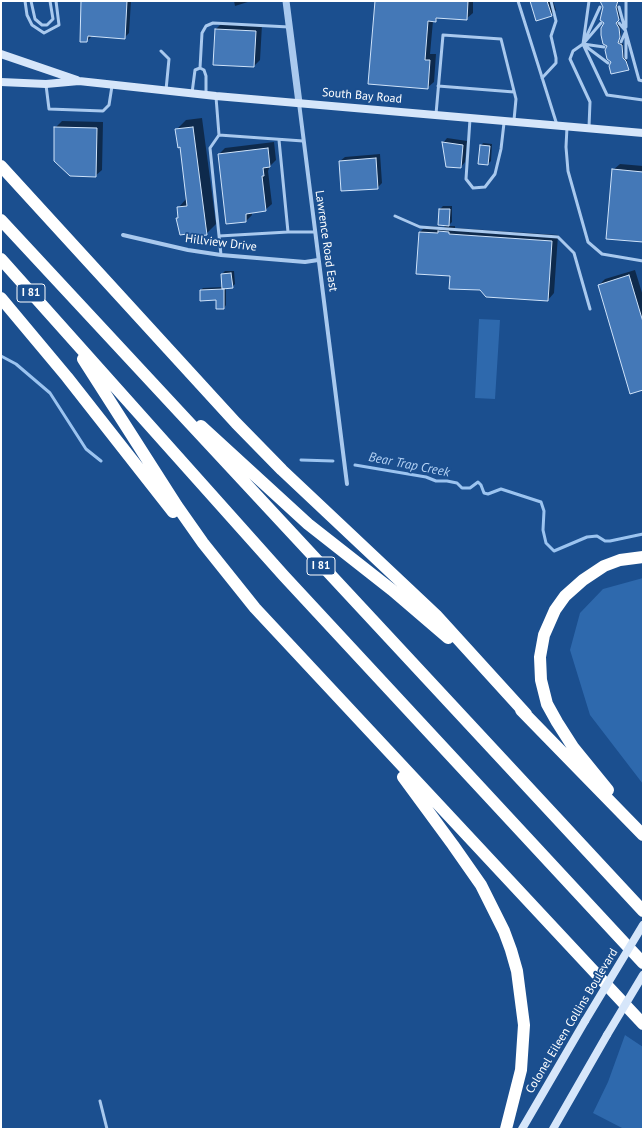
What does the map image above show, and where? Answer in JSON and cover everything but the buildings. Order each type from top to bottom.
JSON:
[{"type":"highway","points":[[1,166],[236,423],[282,470],[436,615],[526,714]]},
{"type":"highway","name":"I 81","points":[[1,220],[643,911]]},
{"type":"highway","name":"I 81","points":[[1,259],[284,576],[643,963]]},
{"type":"highway","points":[[1,298],[67,377],[170,508],[203,543]]},
{"type":"highway","points":[[61,326],[177,506],[203,543],[255,608],[643,1024]]},
{"type":"highway","points":[[143,374],[308,524],[444,634],[526,714],[643,834]]},
{"type":"highway","points":[[643,557],[620,560],[604,566],[583,580],[565,596],[555,610],[544,635],[540,657],[541,680],[547,704],[556,722],[573,747],[643,834]]},
{"type":"highway","points":[[366,728],[454,845],[480,885],[504,931],[511,950],[518,978],[524,1025],[521,1070],[506,1129]]},
{"type":"main road","name":"South Bay Road","points":[[1,54],[79,81]]},
{"type":"main road","name":"South Bay Road","points":[[1,82],[46,84],[79,81],[216,96],[504,121],[567,125],[643,133]]},
{"type":"main road","name":"Colonel Eileen Collins Boulevard","points":[[522,1129],[643,925]]},
{"type":"main road","points":[[553,1129],[643,975]]},
{"type":"street","name":"Lawrence Road East","points":[[286,1],[347,484]]},
{"type":"street","name":"Hillview Drive","points":[[123,235],[188,250],[220,255],[306,262],[318,260]]},
{"type":"lane","points":[[25,1],[27,16],[32,26],[44,33],[59,24],[56,1]]},
{"type":"lane","points":[[30,1],[35,19],[42,25],[47,25],[53,19],[50,1]]},
{"type":"lane","points":[[518,1],[557,125]]},
{"type":"lane","points":[[542,78],[556,64],[551,36],[556,21],[551,1]]},
{"type":"lane","points":[[589,1],[583,44],[595,73],[607,95],[643,100]]},
{"type":"lane","points":[[626,1],[626,58]]},
{"type":"lane","points":[[583,44],[600,6]]},
{"type":"lane","points":[[618,7],[639,80],[643,81]]},
{"type":"lane","points":[[200,68],[202,33],[206,26],[213,23],[289,27]]},
{"type":"lane","points":[[589,127],[590,102],[570,59],[573,52],[583,44],[601,23]]},
{"type":"lane","points":[[619,23],[626,31]]},
{"type":"lane","points":[[621,42],[626,31]]},
{"type":"lane","points":[[436,115],[443,35],[501,39],[516,99],[514,121]]},
{"type":"lane","points":[[583,44],[604,47]]},
{"type":"lane","points":[[583,44],[608,63]]},
{"type":"lane","points":[[161,51],[169,59],[166,90]]},
{"type":"lane","points":[[192,93],[195,70],[200,68]]},
{"type":"lane","points":[[200,68],[204,70],[206,76],[206,94]]},
{"type":"lane","points":[[46,84],[49,109],[103,111],[109,105],[112,84]]},
{"type":"lane","points":[[438,86],[514,92]]},
{"type":"lane","points":[[216,96],[218,135],[210,148],[220,255]]},
{"type":"lane","points":[[470,118],[466,178],[473,188],[485,187],[495,174],[501,149],[504,121]]},
{"type":"lane","points":[[567,125],[566,147],[568,171],[588,242],[602,254],[643,261]]},
{"type":"lane","points":[[218,135],[303,141]]},
{"type":"lane","points":[[279,140],[288,232]]},
{"type":"lane","points":[[395,216],[420,227],[558,237],[574,253],[590,309]]},
{"type":"lane","points":[[219,236],[314,232]]},
{"type":"lane","points":[[100,1101],[107,1129]]},
{"type":"shaded area","points":[[479,319],[500,320],[495,399],[475,398]]},
{"type":"shaded area","points":[[643,578],[643,784],[590,715],[570,650],[580,613],[603,589]]},
{"type":"shaded area","points":[[625,1035],[643,1047],[643,1129],[624,1129],[593,1113],[608,1082]]},
{"type":"waterway","name":"Bear Trap Creek","points":[[1,356],[16,364],[50,393],[86,449],[101,461]]},
{"type":"waterway","name":"Bear Trap Creek","points":[[301,460],[333,461]]},
{"type":"waterway","name":"Bear Trap Creek","points":[[355,465],[426,477],[436,481],[457,483],[462,488],[470,488],[478,482],[484,493],[488,494],[501,489],[541,502],[544,511],[543,530],[546,543],[554,551],[587,537],[597,536],[605,541],[610,541],[643,534]]}]
